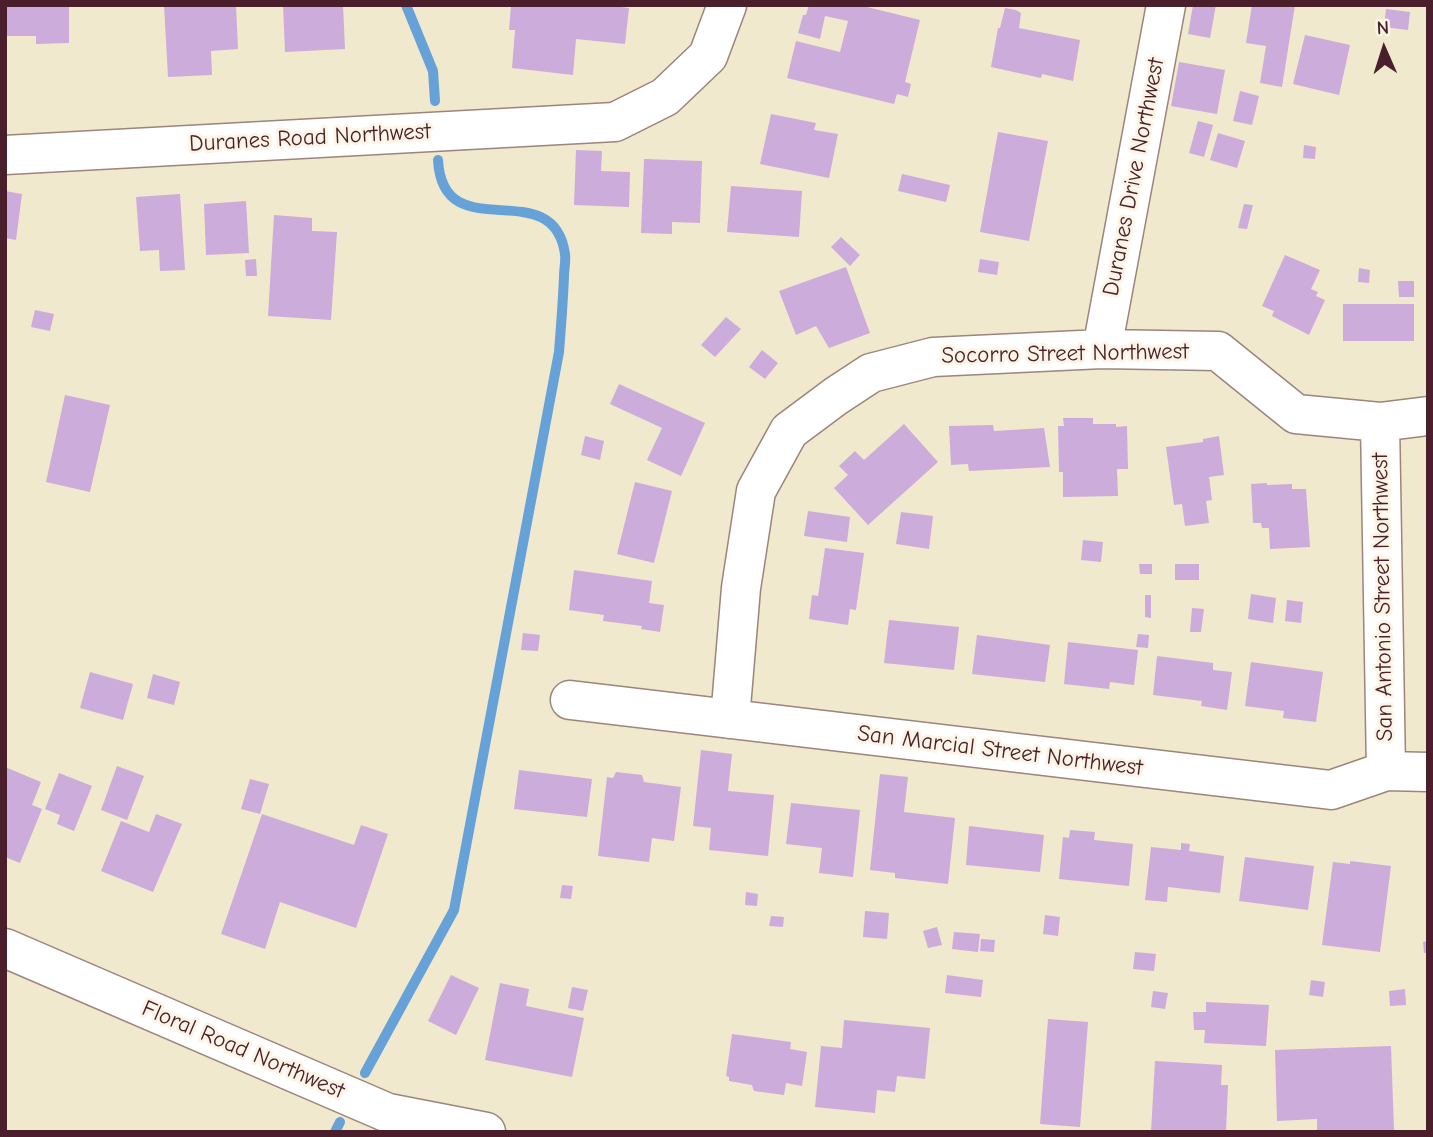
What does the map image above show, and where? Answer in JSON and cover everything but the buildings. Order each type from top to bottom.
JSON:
[{"type":"street","name":"Duranes Road Northwest","points":[[5,155],[615,122],[665,97],[708,56],[727,5]]},
{"type":"street","name":"Duranes Drive Northwest","points":[[1102,349],[1166,5]]},
{"type":"street","name":"Socorro Street Northwest","points":[[730,719],[741,588],[757,491],[789,431],[871,373],[933,357],[1102,349],[1217,351],[1296,414],[1380,422],[1428,416]]},
{"type":"street","name":"San Antonio Street Northwest","points":[[1380,422],[1386,771]]},
{"type":"street","name":"San Marcial Street Northwest","points":[[570,700],[1331,789],[1386,771],[1428,772]]},
{"type":"street","name":"Floral Road Northwest","points":[[5,948],[388,1113],[486,1132]]},
{"type":"waterway","points":[[406,5],[433,71],[435,101]]},
{"type":"waterway","points":[[365,1073],[454,910],[559,352],[565,254],[556,230],[541,217],[521,212],[477,208],[458,201],[444,187],[438,160]]},
{"type":"waterway","points":[[335,1132],[340,1122]]}]
